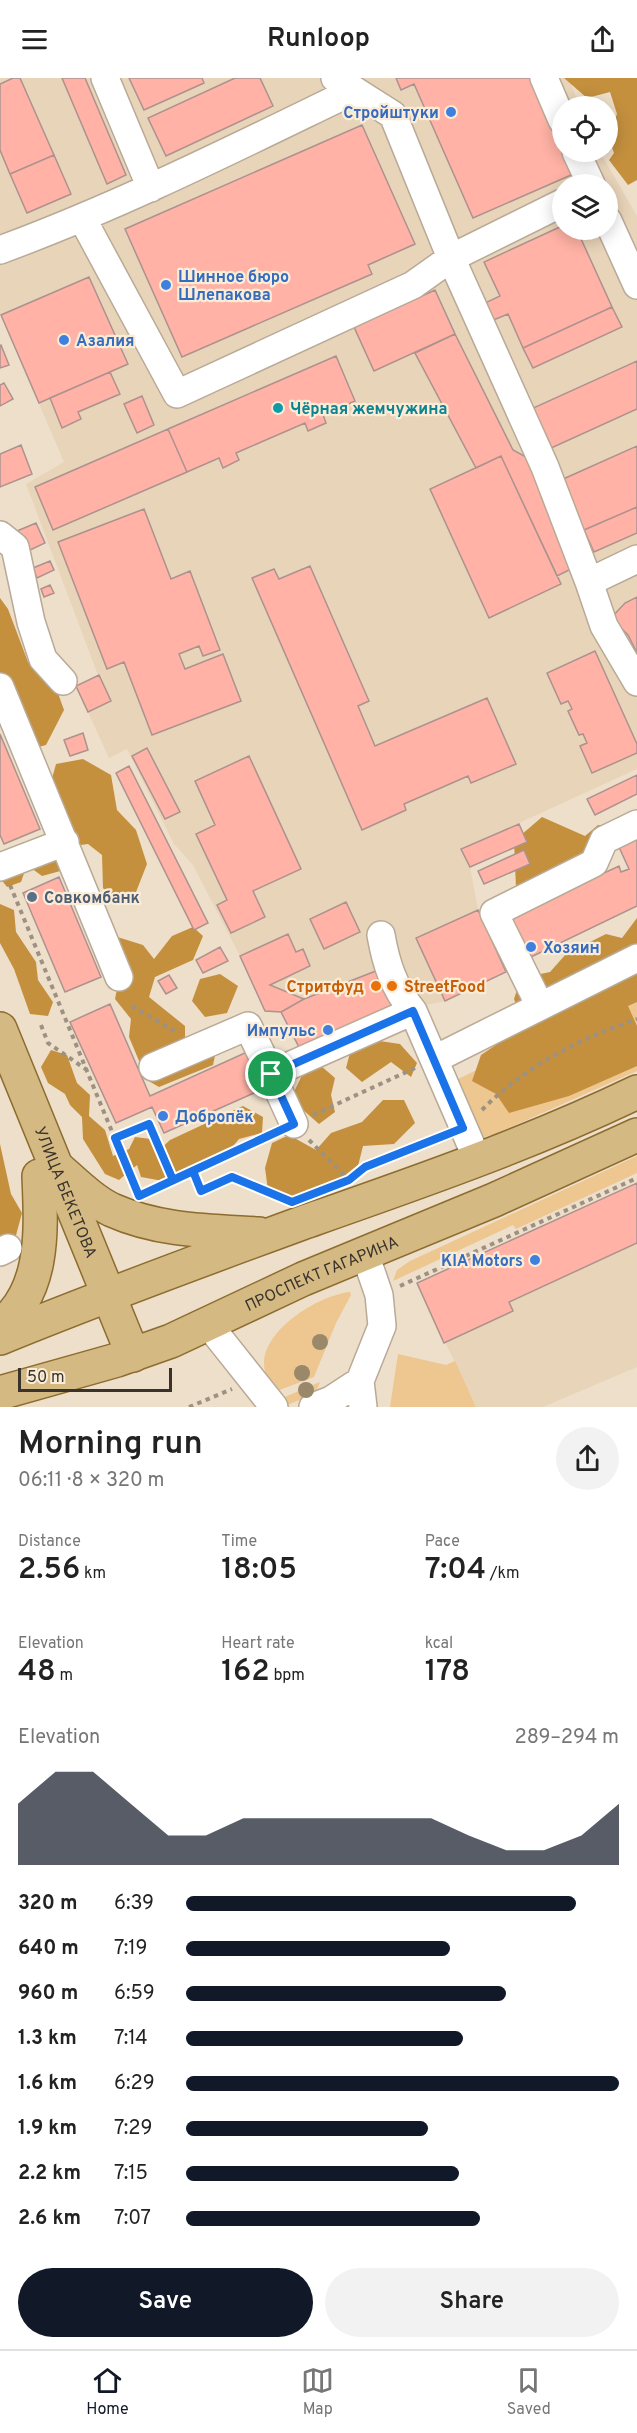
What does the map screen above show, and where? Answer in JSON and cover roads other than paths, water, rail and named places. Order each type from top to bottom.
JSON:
[{"type":"main road","name":"УЛИЦА БЕКЕТОВА","points":[[0,1029],[48,1172],[125,1358]]},
{"type":"main road","name":"УЛИЦА БЕКЕТОВА","points":[[0,1085],[48,1172]]},
{"type":"main road","points":[[0,1338],[100,1297],[478,1161],[637,1092]]},
{"type":"main road","name":"ПРОСПЕКТ ГАГАРИНА","points":[[0,1393],[125,1358],[208,1324],[303,1279],[494,1200],[637,1136]]},
{"type":"main road","points":[[0,1326],[24,1301],[35,1269],[48,1172],[110,1209],[141,1220],[170,1228],[270,1235]]},
{"type":"street","points":[[105,78],[151,188]]},
{"type":"street","points":[[544,78],[552,97]]},
{"type":"street","points":[[0,250],[151,188],[347,82],[393,114],[451,258],[545,467],[604,626],[637,682]]},
{"type":"street","points":[[82,218],[177,394],[413,285],[451,258],[552,208]]},
{"type":"street","points":[[617,240],[637,285]]},
{"type":"street","points":[[0,535],[15,547],[31,622],[43,659],[63,681]]},
{"type":"street","points":[[589,582],[637,559]]},
{"type":"street","points":[[0,687],[119,977]]},
{"type":"street","points":[[540,1006],[494,913],[594,863],[604,840],[637,824]]},
{"type":"street","points":[[1,867],[65,842]]},
{"type":"street","points":[[435,1059],[637,958]]},
{"type":"street","points":[[271,1074],[413,1011],[478,1161]]},
{"type":"street","points":[[153,1067],[248,1026],[294,1124]]},
{"type":"street","points":[[313,1407],[331,1400],[361,1394],[382,1326],[379,1295],[365,1254]]},
{"type":"street","points":[[208,1324],[274,1407]]},
{"type":"place","name":"Стройштуки","points":[[451,112]]},
{"type":"place","name":"Шинное бюро Шлепакова","points":[[166,285]]},
{"type":"place","name":"Азалия","points":[[64,340]]},
{"type":"place","name":"Чёрная жемчужина","points":[[278,408]]},
{"type":"place","name":"Совкомбанк","points":[[32,897]]},
{"type":"place","name":"Хозяин","points":[[531,947]]},
{"type":"place","name":"Стритфуд","points":[[376,986]]},
{"type":"place","name":"StreetFood","points":[[392,986]]},
{"type":"place","name":"Импульс","points":[[328,1030]]},
{"type":"place","name":"Добропёк","points":[[163,1116]]},
{"type":"place","name":"KIA Motors","points":[[535,1260]]}]
